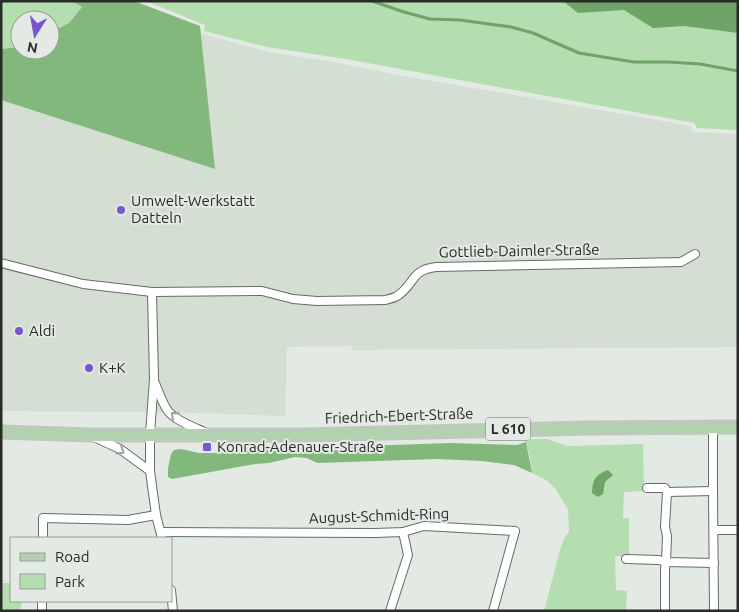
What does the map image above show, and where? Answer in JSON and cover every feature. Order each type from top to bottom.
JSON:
[{"type":"main road","name":"Friedrich-Ebert-Straße","points":[[1,432],[90,435],[303,435],[588,428],[738,427]]},
{"type":"street","name":"Gottlieb-Daimler-Straße","points":[[1,263],[83,284],[152,292],[262,291],[293,299],[317,301],[385,300],[396,297],[404,291],[418,273],[426,268],[681,262],[695,254]]},
{"type":"street","points":[[152,292],[154,379],[150,434],[150,471],[156,515],[161,535]]},
{"type":"street","points":[[154,379],[168,412],[180,420],[210,434]]},
{"type":"street","points":[[713,427],[714,611]]},
{"type":"street","name":"Friedrich-Ebert-Straße","points":[[90,435],[120,449],[150,471]]},
{"type":"street","points":[[647,488],[665,488],[667,492],[665,611]]},
{"type":"street","points":[[667,492],[713,491]]},
{"type":"street","points":[[43,537],[43,518],[128,520],[156,515]]},
{"type":"street","name":"August-Schmidt-Ring","points":[[161,535],[403,532],[424,526],[515,531],[493,611]]},
{"type":"street","points":[[714,530],[738,530]]},
{"type":"street","points":[[390,611],[408,555],[403,532]]},
{"type":"street","points":[[626,559],[714,563]]},
{"type":"shaded area","points":[[72,1],[134,1],[200,26],[215,169],[1,100],[1,49],[10,48],[10,60],[60,60],[60,28],[69,23],[82,7]]},
{"type":"shaded area","points":[[563,1],[738,1],[738,33],[684,26],[653,28],[624,10],[578,13]]},
{"type":"shaded area","points":[[199,33],[269,52],[691,126],[692,132],[738,134],[738,347],[352,350],[352,346],[287,347],[285,416],[169,412],[1,411],[1,100],[215,169]]},
{"type":"shaded area","points":[[526,442],[532,473],[514,465],[482,461],[436,459],[317,463],[307,458],[295,457],[172,479],[168,477],[171,454],[174,450],[181,449],[199,453],[222,453],[288,447],[449,443],[517,445]]},
{"type":"shaded area","points":[[608,470],[613,475],[605,482],[603,494],[598,497],[592,493],[594,481],[597,476]]},
{"type":"green space","points":[[1,1],[72,1],[82,7],[69,23],[60,28],[60,10],[10,10],[10,48],[1,49]]},
{"type":"green space","points":[[146,1],[738,1],[738,130],[697,128],[694,123],[346,59],[267,47],[204,31],[205,25]]},
{"type":"green space","points":[[525,439],[547,439],[568,446],[643,444],[644,491],[624,492],[623,518],[629,518],[629,556],[615,556],[616,590],[627,591],[626,611],[544,611],[560,550],[564,538],[569,532],[568,510],[555,488],[546,480],[532,473]]},
{"type":"green space","points":[[1,583],[10,583],[10,602],[22,602],[20,611],[1,611]]},
{"type":"waterway","points":[[372,1],[430,19],[460,20],[511,27],[533,33],[579,53],[634,62],[700,64],[738,71]]},
{"type":"place","name":"Umwelt-Werkstatt Datteln","points":[[121,210]]},
{"type":"place","name":"Aldi","points":[[19,331]]},
{"type":"place","name":"K+K","points":[[89,368]]},
{"type":"place","name":"Konrad-Adenauer-Straße","points":[[207,447]]}]
